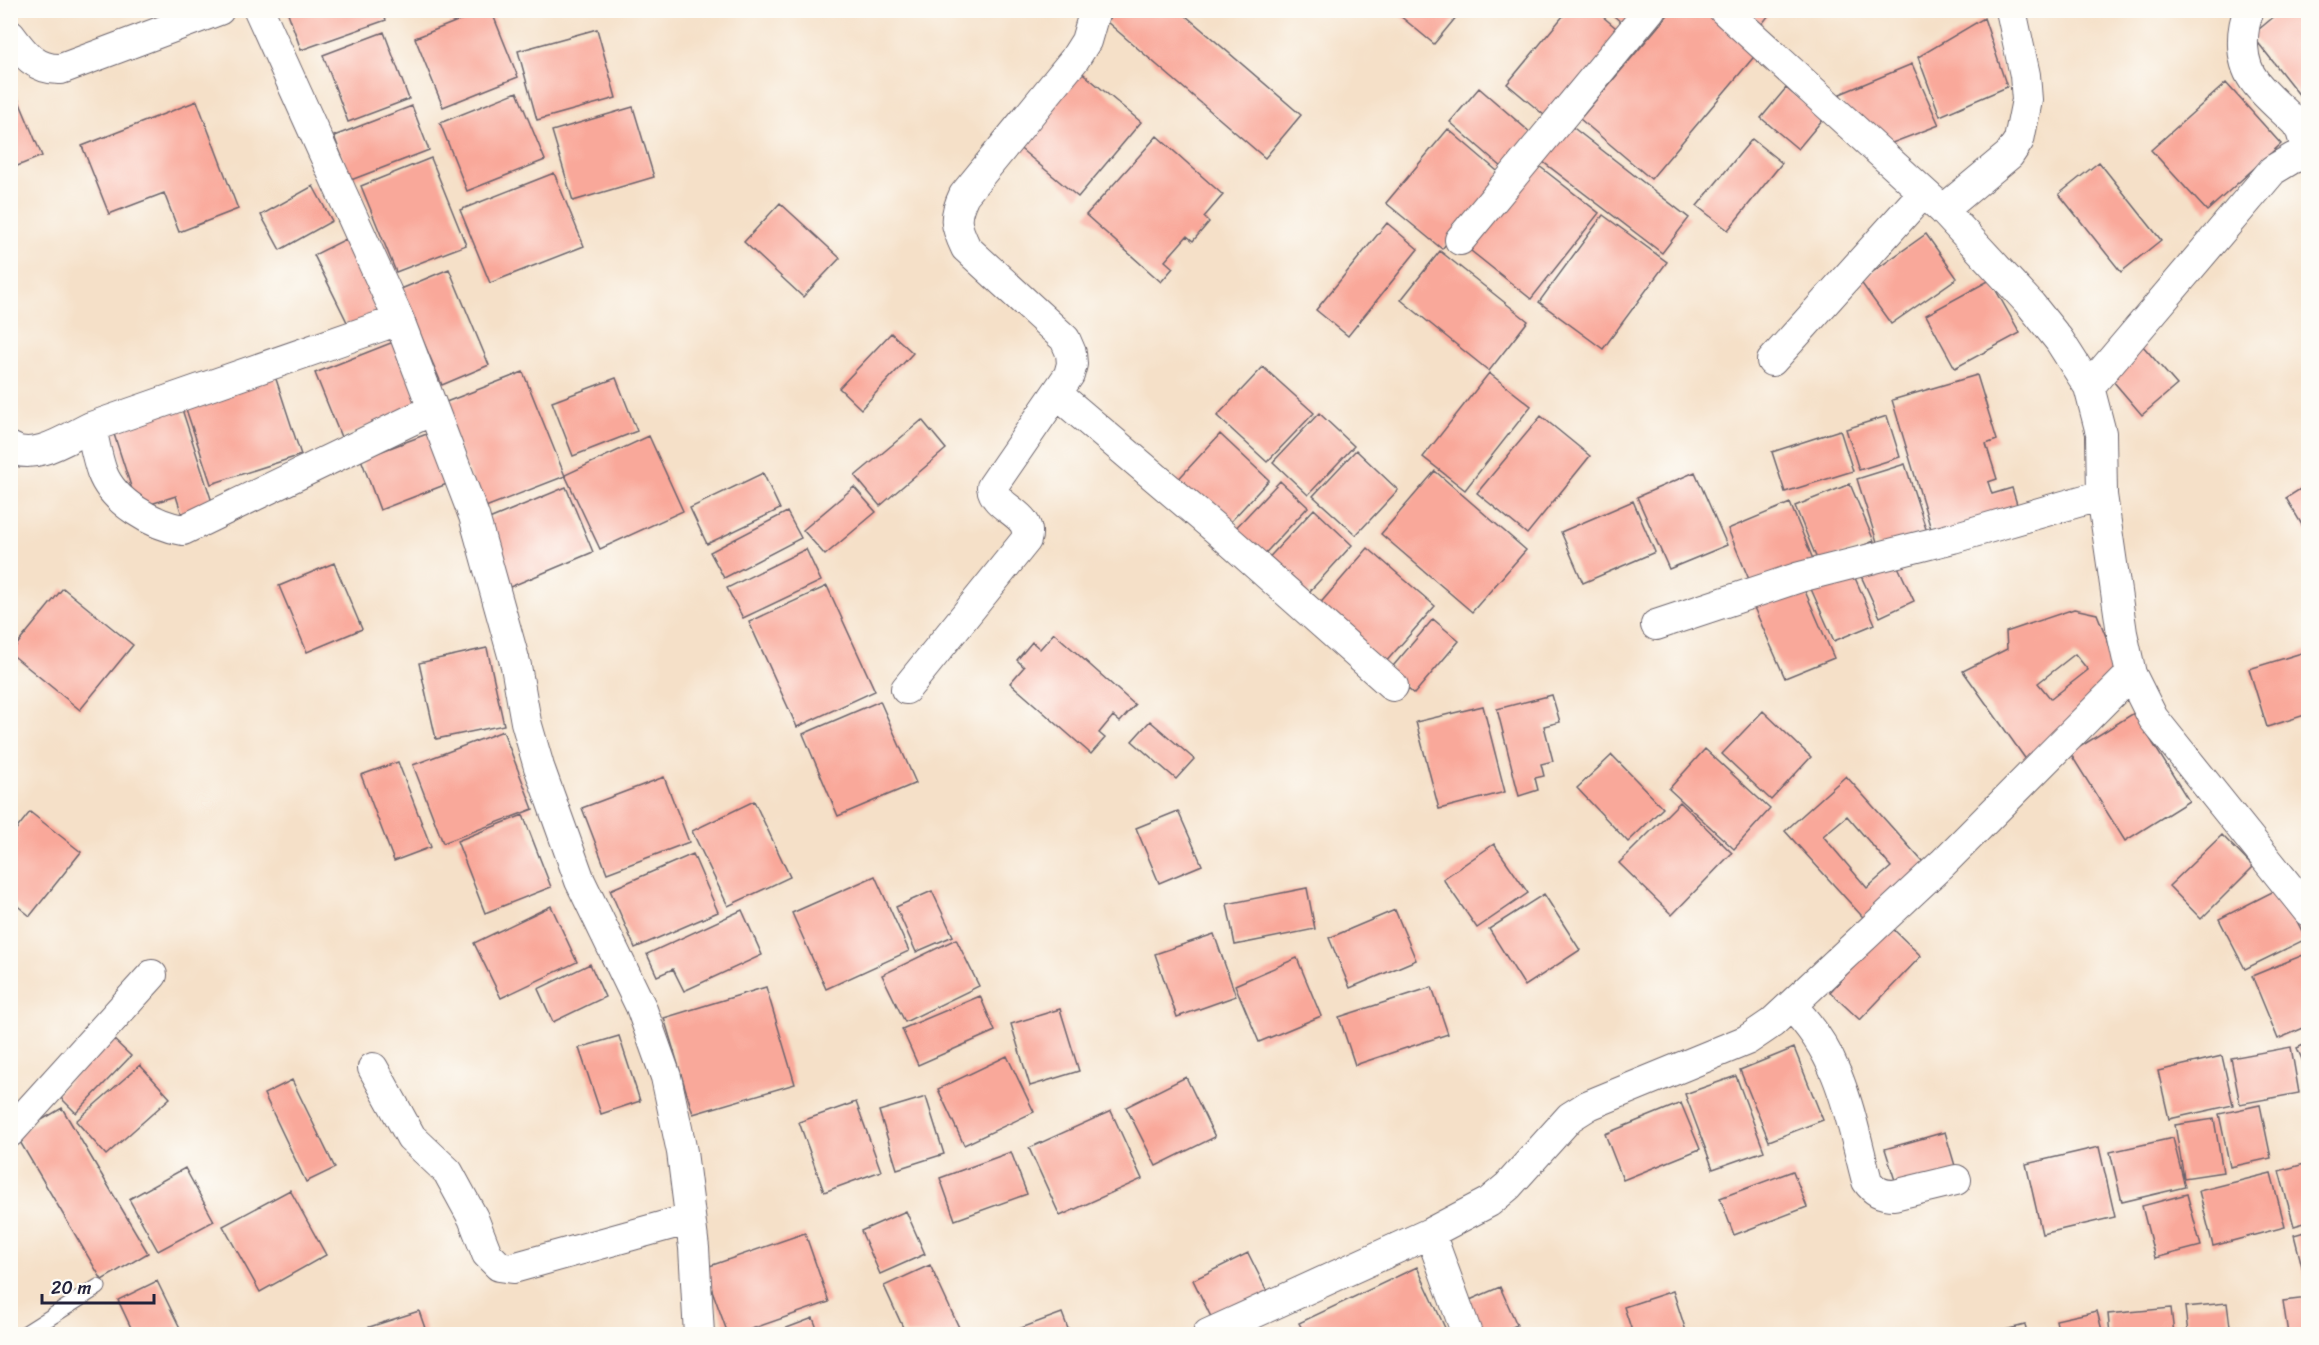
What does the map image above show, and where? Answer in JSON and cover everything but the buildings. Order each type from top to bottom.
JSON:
[{"type":"street","points":[[10,35],[24,54],[37,65],[49,70],[61,69],[219,10]]},
{"type":"street","points":[[259,10],[399,320],[474,516],[516,666],[526,722],[539,767],[580,881],[641,1007],[666,1077],[678,1131],[694,1248],[699,1335]]},
{"type":"street","points":[[906,689],[1026,540],[1027,526],[995,497],[992,487],[1057,394],[1069,375],[1072,364],[1071,352],[1065,339],[966,248],[957,230],[956,213],[964,195],[1074,60],[1086,41],[1095,10]]},
{"type":"street","points":[[1460,240],[1650,10]]},
{"type":"street","points":[[1724,10],[1933,201],[2031,304],[2059,340],[2089,387],[2101,433],[2102,495],[2122,633],[2131,674],[2153,718],[2308,911]]},
{"type":"street","points":[[1772,361],[1933,201],[2009,155],[2019,140],[2026,100],[2025,75],[2011,10]]},
{"type":"street","points":[[2089,387],[2273,170],[2293,158],[2308,154],[2296,123],[2254,82],[2247,65],[2243,39],[2244,24],[2249,10]]},
{"type":"street","points":[[10,447],[29,452],[46,448],[91,427],[399,320]]},
{"type":"street","points":[[1057,394],[1216,529],[1393,686]]},
{"type":"street","points":[[91,427],[103,474],[113,489],[138,513],[163,526],[183,530],[432,410]]},
{"type":"street","points":[[1656,625],[1800,577],[1953,538],[2102,495]]},
{"type":"street","points":[[1208,1335],[1430,1233],[1489,1202],[1508,1186],[1570,1117],[1589,1105],[1747,1040],[1772,1023],[1943,863],[2131,674]]},
{"type":"street","points":[[10,1132],[152,975]]},
{"type":"street","points":[[1791,1006],[1818,1036],[1831,1060],[1841,1084],[1867,1181],[1872,1188],[1885,1195],[1894,1196],[1956,1180]]},
{"type":"street","points":[[373,1068],[411,1137],[447,1173],[473,1218],[487,1254],[499,1266],[513,1268],[690,1220]]},
{"type":"street","points":[[1430,1233],[1467,1335]]},
{"type":"lane","points":[[24,1335],[98,1287]]}]
